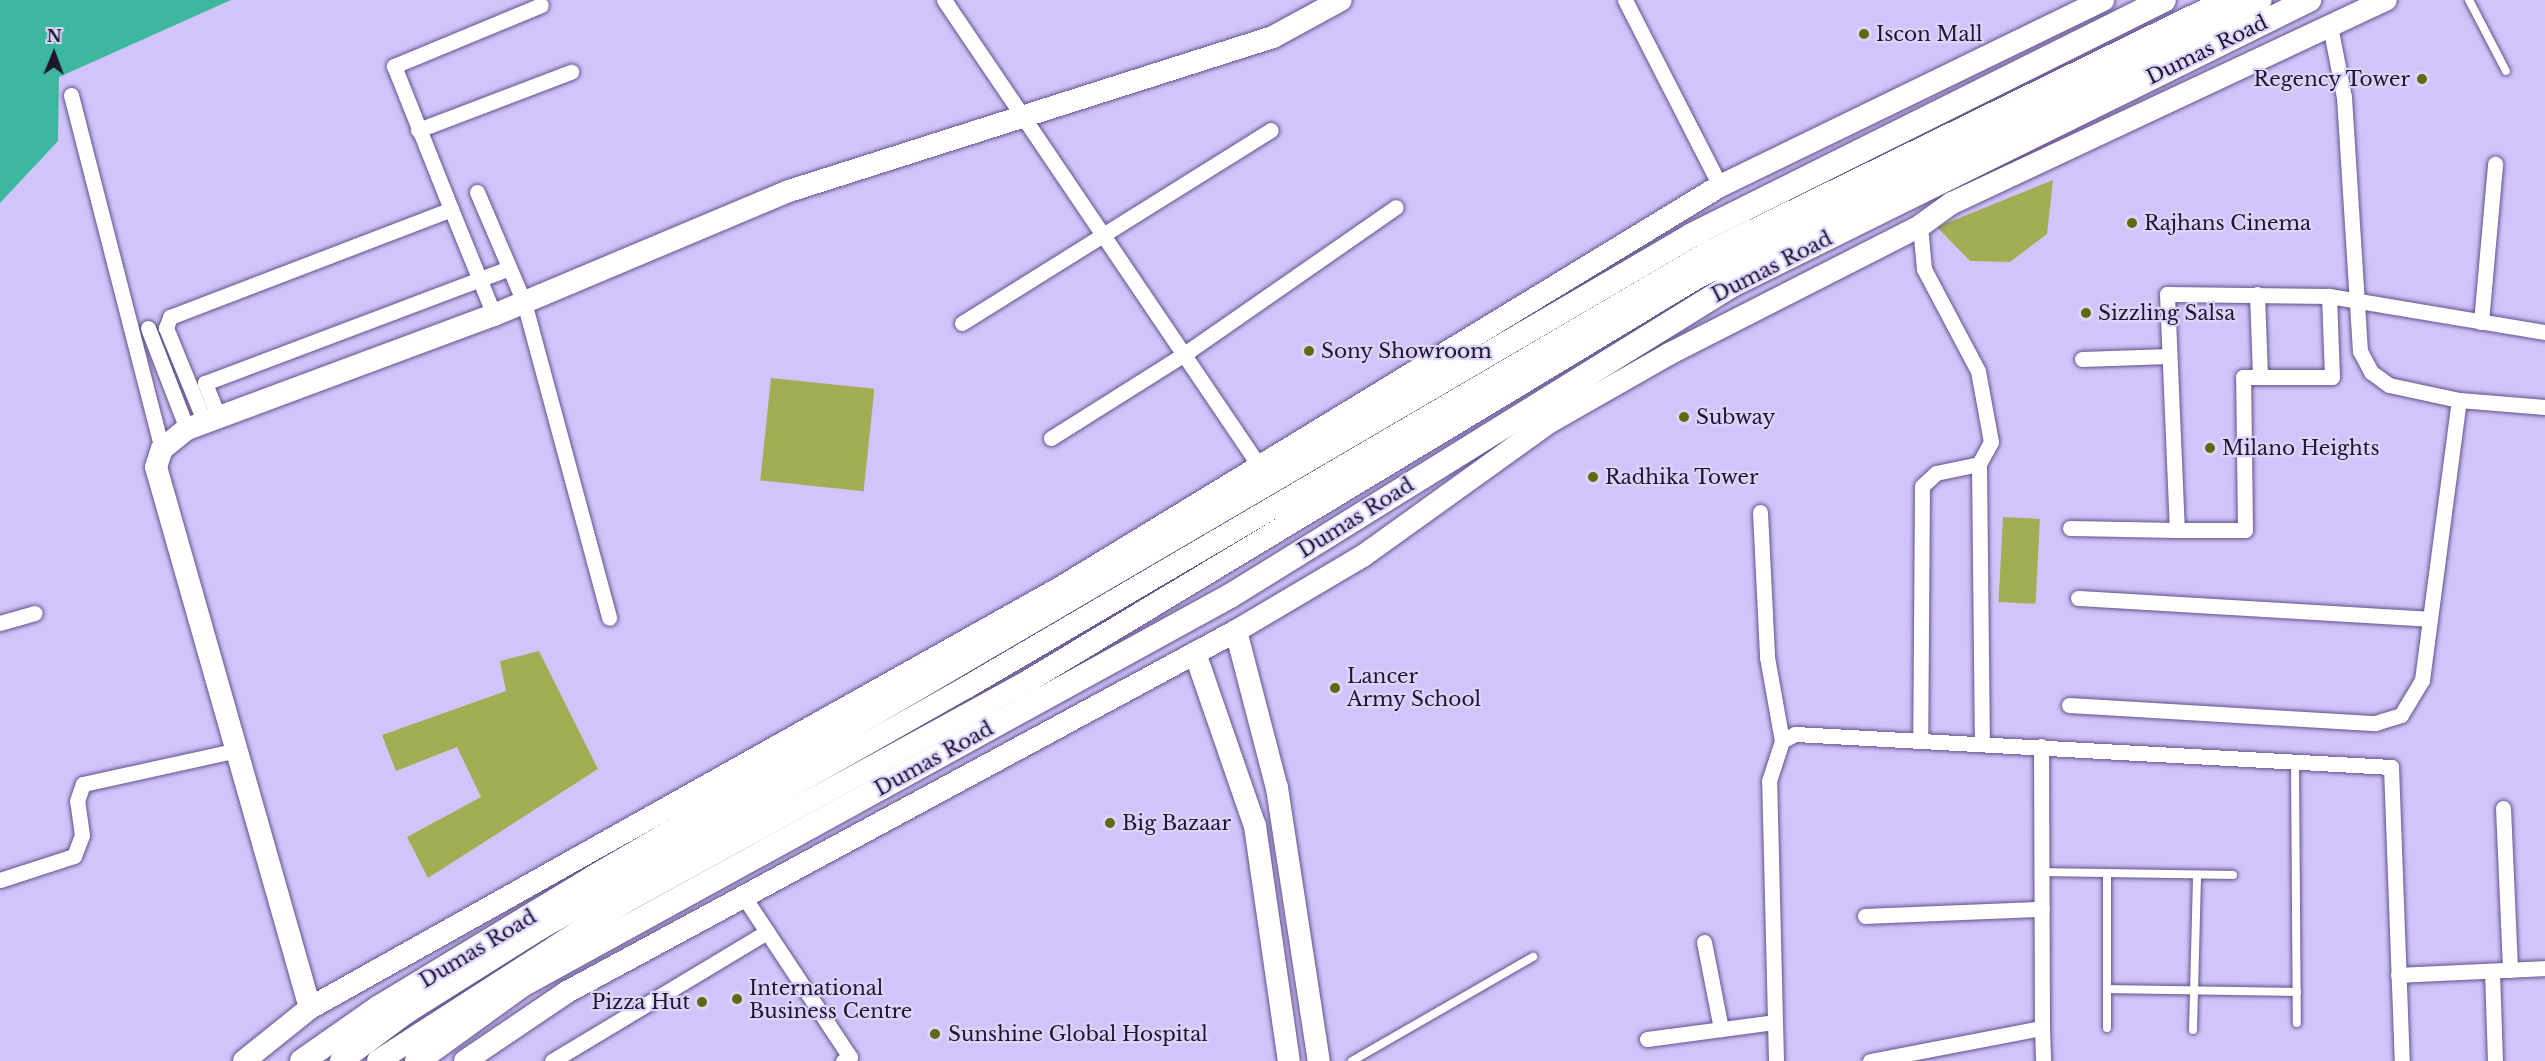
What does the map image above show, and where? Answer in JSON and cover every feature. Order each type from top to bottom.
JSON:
[{"type":"main road","name":"Dumas Road","points":[[302,1061],[378,1008],[594,877],[1692,235],[2164,0]]},
{"type":"main road","name":"Dumas Road","points":[[417,1061],[522,985],[1230,596],[1732,285],[2309,0]]},
{"type":"street","points":[[944,0],[1019,114],[1260,466]]},
{"type":"street","points":[[162,449],[204,423],[489,317],[789,191],[1019,114],[1273,37],[1341,0]]},
{"type":"street","points":[[1625,0],[1720,186]]},
{"type":"street","points":[[244,1061],[309,1008],[1060,588],[1720,186],[2103,0]]},
{"type":"street","points":[[341,1061],[407,1012],[541,928],[967,687],[1708,252],[2226,0]]},
{"type":"street","points":[[378,1061],[623,903],[1040,674],[1698,277],[2261,0]]},
{"type":"street","points":[[465,1061],[567,992],[1236,631],[1364,556],[1548,423],[1669,354],[1920,226],[1952,203],[2331,31],[2386,0]]},
{"type":"street","points":[[489,317],[474,281],[451,209],[394,66],[541,5]]},
{"type":"street","points":[[2331,31],[2344,97],[2359,300],[2360,351],[2371,372],[2389,385],[2459,400],[2545,407]]},
{"type":"street","points":[[418,130],[571,72]]},
{"type":"street","points":[[71,95],[162,449],[156,467],[309,1008]]},
{"type":"street","points":[[963,324],[1271,130]]},
{"type":"street","points":[[2481,322],[2494,164]]},
{"type":"street","points":[[477,192],[524,302],[609,618]]},
{"type":"street","points":[[1051,438],[1183,355],[1396,207]]},
{"type":"street","points":[[204,423],[198,386],[166,328],[171,317],[451,209]]},
{"type":"street","points":[[1920,226],[1924,268],[1978,371],[1986,400],[1991,442],[1979,464],[1982,744]]},
{"type":"street","points":[[174,396],[509,268]]},
{"type":"street","points":[[2177,530],[2167,294],[2329,296],[2545,332]]},
{"type":"street","points":[[2257,294],[2260,376]]},
{"type":"street","points":[[2070,528],[2245,530],[2243,376],[2332,377],[2329,296]]},
{"type":"street","points":[[148,328],[174,396],[204,423]]},
{"type":"street","points":[[2082,359],[2169,356]]},
{"type":"street","points":[[2069,705],[2391,721],[2414,700],[2422,680],[2459,400]]},
{"type":"street","points":[[1920,741],[1922,486],[1936,473],[1979,464]]},
{"type":"street","points":[[1760,512],[1767,657],[1782,741],[1769,781],[1776,1061]]},
{"type":"street","points":[[2078,598],[2429,619]]},
{"type":"street","points":[[0,623],[35,613]]},
{"type":"street","points":[[1236,631],[1279,798],[1319,1061]]},
{"type":"street","points":[[1195,653],[1255,826],[1288,1061]]},
{"type":"street","points":[[1782,741],[1795,734],[2041,746],[2295,763],[2384,764],[2396,773],[2398,975],[2402,1061]]},
{"type":"street","points":[[2041,746],[2043,1061]]},
{"type":"street","points":[[0,880],[74,856],[82,836],[76,801],[83,784],[237,750]]},
{"type":"street","points":[[2503,808],[2510,970]]},
{"type":"street","points":[[744,897],[850,1057],[843,1061]]},
{"type":"street","points":[[1865,916],[2042,909]]},
{"type":"street","points":[[552,1061],[767,932]]},
{"type":"street","points":[[1704,942],[1720,1029]]},
{"type":"street","points":[[2398,975],[2545,968]]},
{"type":"street","points":[[2492,971],[2495,1061]]},
{"type":"street","points":[[1647,1039],[1774,1022]]},
{"type":"street","points":[[1870,1061],[2042,1028]]},
{"type":"lane","points":[[2469,0],[2506,71]]},
{"type":"lane","points":[[2295,763],[2297,1023]]},
{"type":"lane","points":[[2042,872],[2233,875]]},
{"type":"lane","points":[[2107,873],[2107,1028]]},
{"type":"lane","points":[[2193,1030],[2197,875]]},
{"type":"lane","points":[[1352,1061],[1533,957]]},
{"type":"lane","points":[[2107,989],[2297,992]]},
{"type":"shaded area","points":[[0,0],[231,0],[59,77],[58,141],[0,203]]},
{"type":"shaded area","points":[[2053,180],[2047,234],[2010,262],[1970,261],[1937,227]]},
{"type":"shaded area","points":[[771,378],[874,389],[864,491],[760,480]]},
{"type":"shaded area","points":[[2003,517],[2040,519],[2036,604],[1999,602]]},
{"type":"shaded area","points":[[539,651],[598,769],[428,878],[407,837],[481,797],[457,747],[396,771],[382,735],[506,691],[500,661]]},
{"type":"place","name":"Iscon Mall","points":[[1864,34]]},
{"type":"place","name":"Regency Tower","points":[[2422,79]]},
{"type":"place","name":"Rajhans Cinema","points":[[2132,223]]},
{"type":"place","name":"Sizzling Salsa","points":[[2086,313]]},
{"type":"place","name":"Sony Showroom","points":[[1309,351]]},
{"type":"place","name":"Subway","points":[[1684,417]]},
{"type":"place","name":"Milano Heights","points":[[2210,448]]},
{"type":"place","name":"Radhika Tower","points":[[1593,477]]},
{"type":"place","name":"Lancer Army School","points":[[1335,688]]},
{"type":"place","name":"Big Bazaar","points":[[1110,823]]},
{"type":"place","name":"International Business Centre","points":[[737,999]]},
{"type":"place","name":"Pizza Hut","points":[[702,1002]]},
{"type":"place","name":"Sunshine Global Hospital","points":[[935,1034]]}]
